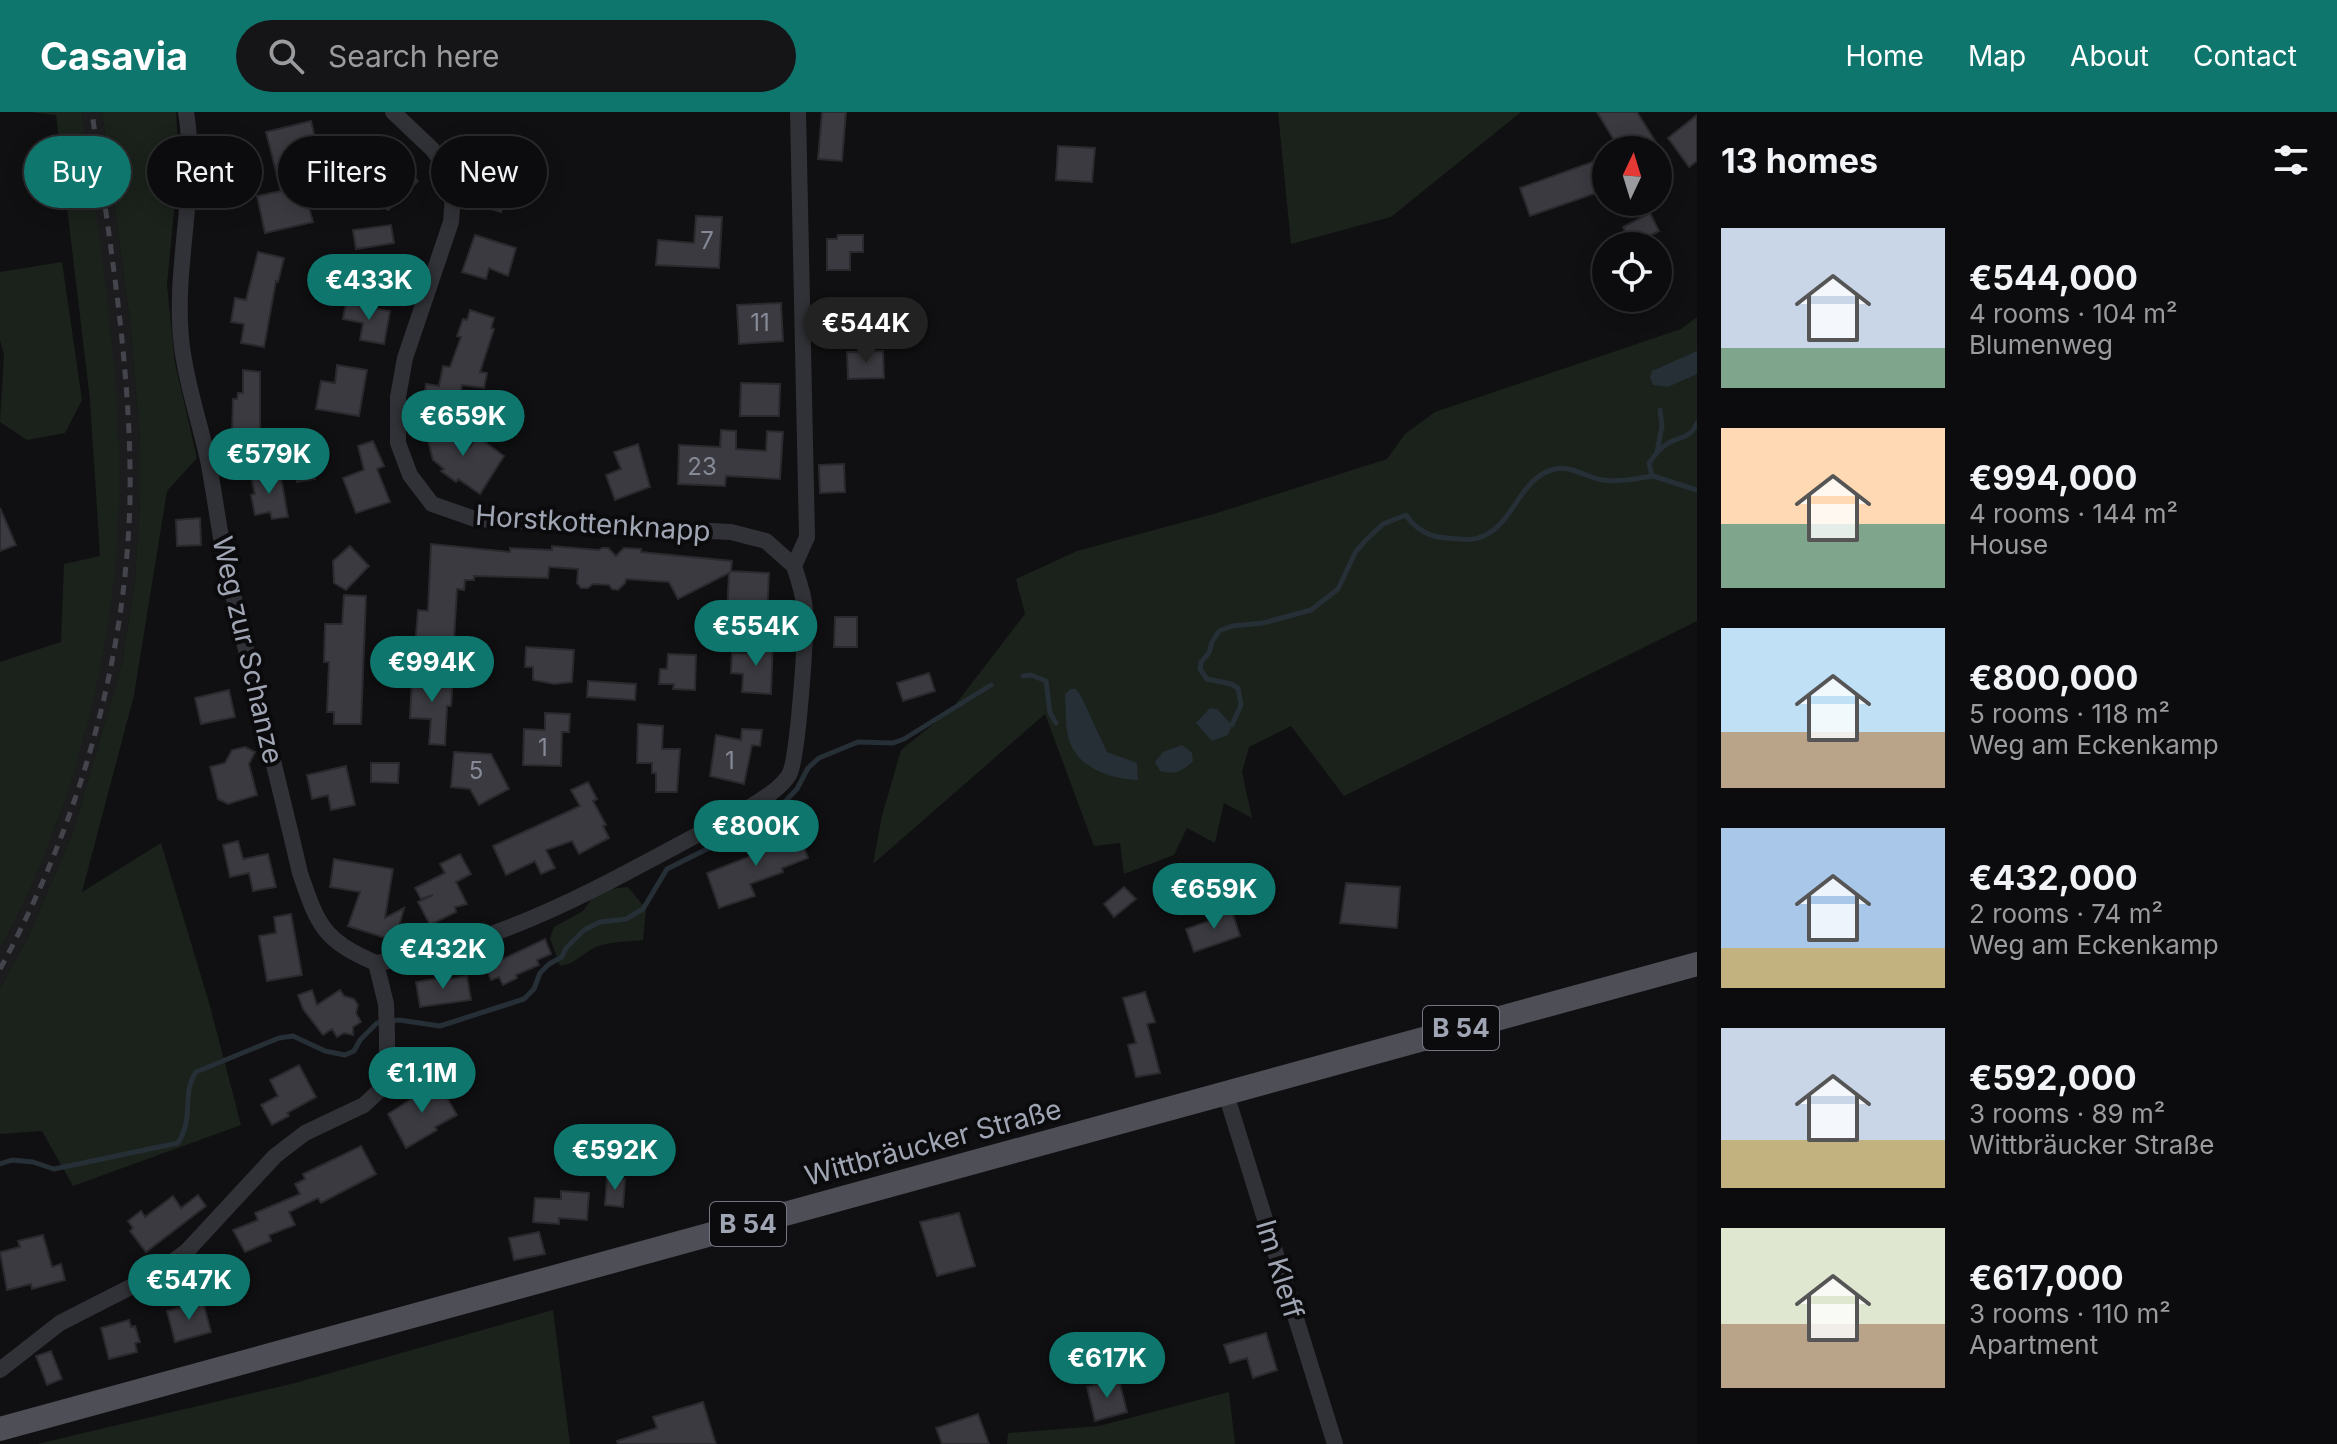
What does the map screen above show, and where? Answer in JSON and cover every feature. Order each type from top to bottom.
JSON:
[{"type":"main road","name":"Wittbräucker Straße","points":[[0,1429],[1697,964]]},
{"type":"street","name":"Weg zur Schanze","points":[[186,112],[191,140],[188,212],[180,263],[179,316],[183,350],[209,464],[223,548],[300,873],[311,904],[328,936],[376,963]]},
{"type":"street","name":"Horstkottenknapp","points":[[393,112],[432,149],[448,170],[453,196],[451,222],[405,358],[398,397],[398,443],[410,475],[432,504],[475,519],[731,532],[766,541],[794,566]]},
{"type":"street","points":[[0,1370],[60,1323],[167,1266],[187,1251],[275,1156],[305,1133],[364,1105],[380,1090],[387,1065],[387,1034],[386,1004],[376,963],[419,958],[510,929],[750,807],[774,791],[790,774],[796,743],[805,613],[794,566],[807,537],[798,112]]},
{"type":"street","name":"Im Kleff","points":[[1226,1094],[1335,1444]]},
{"type":"shaded area","points":[[29,112],[82,112],[85,136],[59,136],[56,115]]},
{"type":"shaded area","points":[[82,112],[102,112],[105,136],[85,136]]},
{"type":"shaded area","points":[[102,112],[176,112],[178,136],[147,136],[147,208],[174,208],[167,285],[175,363],[197,458],[167,491],[134,695],[82,892],[161,843],[210,1006],[241,1125],[73,1186],[42,1131],[0,1134],[0,988],[28,937],[73,832],[122,664],[135,580],[140,443],[130,322],[115,208],[131,208],[131,136],[105,136]]},
{"type":"shaded area","points":[[1278,112],[1521,112],[1391,217],[1291,244]]},
{"type":"shaded area","points":[[67,208],[95,208],[105,278],[119,444],[119,508],[114,574],[106,639],[75,768],[29,891],[0,948],[0,662],[61,642],[64,564],[100,556],[90,400]]},
{"type":"shaded area","points":[[95,208],[115,208],[130,322],[140,443],[135,580],[122,664],[73,832],[28,937],[0,988],[0,948],[56,826],[84,738],[100,661],[119,500],[119,444],[110,324]]},
{"type":"shaded area","points":[[62,262],[82,400],[65,433],[27,440],[0,422],[4,354],[0,340],[0,272]]},
{"type":"shaded area","points":[[1697,317],[1697,621],[1344,796],[1291,726],[1249,747],[1242,772],[1252,818],[1224,803],[1215,843],[1187,828],[1174,855],[1124,874],[1120,843],[1094,846],[1045,714],[873,864],[882,816],[901,750],[952,709],[1025,614],[1016,579],[1077,551],[1217,513],[1387,459],[1405,434],[1435,412],[1681,329]]},
{"type":"shaded area","points":[[1697,351],[1697,374],[1668,387],[1653,385],[1650,378],[1652,371]]},
{"type":"shaded area","points":[[1070,689],[1076,689],[1081,696],[1107,752],[1137,763],[1138,780],[1107,775],[1088,765],[1073,750],[1066,717],[1065,694]]},
{"type":"shaded area","points":[[1210,708],[1217,709],[1232,725],[1228,735],[1212,741],[1196,723]]},
{"type":"shaded area","points":[[1182,745],[1192,753],[1193,761],[1178,772],[1160,771],[1155,762],[1163,752]]},
{"type":"shaded area","points":[[628,887],[646,909],[643,940],[602,945],[560,966],[550,938],[554,927],[583,911],[591,900],[611,889]]},
{"type":"shaded area","points":[[553,1310],[570,1444],[37,1444],[295,1383]]},
{"type":"shaded area","points":[[1229,1392],[1235,1444],[1007,1444],[1008,1433],[1099,1426]]},
{"type":"building","points":[[822,112],[846,112],[842,161],[818,159]]},
{"type":"building","points":[[1597,112],[1637,112],[1652,136],[1612,136]]},
{"type":"building","points":[[1697,115],[1697,161],[1689,167],[1672,144],[1671,136]]},
{"type":"building","points":[[311,121],[315,136],[278,136],[278,179],[266,132]]},
{"type":"building","points":[[1058,146],[1095,148],[1092,182],[1056,180]]},
{"type":"building","points":[[1592,162],[1592,195],[1530,216],[1520,188]]},
{"type":"building","points":[[278,192],[278,208],[309,208],[313,222],[265,233],[260,208],[262,195]]},
{"type":"building","points":[[696,216],[722,217],[719,268],[656,265],[658,240],[694,243]]},
{"type":"building","points":[[1644,216],[1652,216],[1659,231],[1626,232],[1623,227]]},
{"type":"building","points":[[391,225],[394,243],[356,249],[353,230]]},
{"type":"building","points":[[475,235],[516,248],[508,276],[489,268],[486,279],[462,272]]},
{"type":"building","points":[[838,235],[863,235],[863,252],[850,252],[850,270],[827,270],[827,239],[837,239]]},
{"type":"building","points":[[258,252],[284,258],[276,281],[264,347],[241,343],[244,324],[231,322],[235,298],[246,300]]},
{"type":"building","points":[[325,280],[342,284],[339,302],[321,298]]},
{"type":"building","points":[[346,303],[390,311],[384,344],[360,340],[363,323],[343,319]]},
{"type":"building","points":[[781,303],[783,341],[739,344],[737,305]]},
{"type":"building","points":[[470,310],[494,318],[491,328],[494,329],[480,372],[487,373],[484,388],[462,385],[459,404],[424,398],[426,384],[439,386],[443,366],[450,367],[461,337],[457,336]]},
{"type":"building","points":[[883,351],[884,378],[848,379],[847,352]]},
{"type":"building","points":[[337,365],[367,370],[359,416],[316,409],[321,381],[335,383]]},
{"type":"building","points":[[243,370],[260,372],[260,436],[232,434],[233,399],[237,399],[238,393],[243,393]]},
{"type":"building","points":[[741,383],[780,384],[779,416],[740,416]]},
{"type":"building","points":[[447,424],[450,436],[470,447],[478,437],[504,456],[480,494],[458,479],[456,482],[441,471],[444,469],[433,460],[425,429]]},
{"type":"building","points":[[721,430],[736,431],[736,449],[766,451],[767,431],[783,432],[780,479],[726,476],[725,486],[678,484],[679,445],[720,447]]},
{"type":"building","points":[[373,441],[384,466],[377,469],[390,502],[356,513],[343,478],[364,470],[358,446]]},
{"type":"building","points":[[638,444],[650,487],[615,500],[606,475],[621,469],[614,452]]},
{"type":"building","points":[[312,460],[315,479],[297,482],[294,462]]},
{"type":"building","points":[[844,464],[845,492],[820,493],[819,465]]},
{"type":"building","points":[[280,472],[288,517],[272,519],[270,512],[255,515],[251,476]]},
{"type":"building","points":[[0,508],[16,545],[0,551]]},
{"type":"building","points":[[200,518],[201,545],[177,546],[176,520]]},
{"type":"building","points":[[431,544],[510,552],[510,548],[552,550],[552,546],[608,548],[616,556],[624,548],[732,561],[731,571],[769,573],[767,616],[727,614],[729,573],[678,599],[669,582],[626,579],[618,590],[609,585],[593,584],[581,588],[577,583],[578,569],[549,567],[548,578],[474,576],[474,580],[465,580],[464,590],[457,589],[454,639],[441,638],[440,650],[415,648],[418,610],[428,611]]},
{"type":"building","points":[[350,546],[369,566],[346,590],[334,583],[333,561]]},
{"type":"building","points":[[344,595],[366,596],[361,724],[334,724],[334,712],[327,712],[329,662],[324,662],[325,624],[342,624]]},
{"type":"building","points":[[835,617],[857,617],[857,647],[834,647]]},
{"type":"building","points":[[758,637],[773,638],[771,694],[742,692],[743,674],[731,673],[732,653],[757,654]]},
{"type":"building","points":[[526,647],[574,650],[572,682],[554,684],[533,680],[533,667],[525,667]]},
{"type":"building","points":[[668,654],[696,655],[695,690],[673,689],[674,684],[659,684],[660,669],[667,669]]},
{"type":"building","points":[[929,673],[935,691],[903,701],[897,683]]},
{"type":"building","points":[[412,676],[453,678],[451,706],[447,706],[445,745],[429,744],[431,719],[410,718]]},
{"type":"building","points":[[588,681],[636,684],[635,700],[587,697]]},
{"type":"building","points":[[229,690],[235,717],[201,724],[195,698]]},
{"type":"building","points":[[545,713],[570,714],[569,732],[562,732],[561,766],[523,765],[524,729],[545,730]]},
{"type":"building","points":[[638,724],[663,726],[662,749],[680,749],[677,792],[656,792],[656,773],[652,773],[652,763],[637,763]]},
{"type":"building","points":[[742,729],[762,730],[760,746],[752,745],[744,784],[710,776],[716,735],[741,740]]},
{"type":"building","points":[[245,747],[255,752],[249,764],[257,795],[228,804],[218,799],[210,767],[225,763],[232,750]]},
{"type":"building","points":[[454,752],[491,754],[509,789],[479,805],[470,789],[451,787]]},
{"type":"building","points":[[371,763],[399,763],[398,783],[371,782]]},
{"type":"building","points":[[346,766],[355,805],[331,810],[328,795],[312,799],[307,775]]},
{"type":"building","points":[[588,782],[597,799],[593,801],[606,825],[603,826],[609,838],[579,854],[572,841],[546,850],[555,868],[541,874],[535,861],[506,875],[493,846],[580,806],[571,790]]},
{"type":"building","points":[[796,828],[808,858],[782,868],[783,872],[750,884],[755,896],[719,908],[707,873],[766,850],[762,840]]},
{"type":"building","points":[[238,841],[243,859],[268,854],[276,887],[253,891],[249,873],[230,877],[223,845]]},
{"type":"building","points":[[460,854],[471,874],[456,882],[467,904],[455,907],[456,912],[430,925],[418,902],[433,895],[421,899],[415,888],[445,873],[440,864]]},
{"type":"building","points":[[334,859],[393,869],[385,918],[404,908],[395,941],[348,926],[360,892],[330,887]]},
{"type":"building","points":[[1346,883],[1400,887],[1397,928],[1340,923]]},
{"type":"building","points":[[1124,887],[1136,899],[1114,917],[1104,904]]},
{"type":"building","points":[[1231,908],[1240,936],[1194,952],[1186,929],[1212,920],[1210,916]]},
{"type":"building","points":[[291,914],[302,975],[267,981],[259,936],[276,933],[274,917]]},
{"type":"building","points":[[545,939],[551,954],[537,960],[539,965],[516,975],[517,978],[503,985],[499,977],[491,980],[486,967]]},
{"type":"building","points":[[451,976],[451,979],[467,976],[471,1000],[420,1007],[416,982]]},
{"type":"building","points":[[312,990],[317,1005],[340,990],[344,996],[354,999],[361,1022],[353,1027],[353,1035],[344,1033],[337,1037],[332,1029],[323,1035],[303,1009],[298,995]]},
{"type":"building","points":[[1145,992],[1155,1022],[1147,1024],[1160,1073],[1136,1077],[1128,1045],[1136,1043],[1123,998]]},
{"type":"building","points":[[422,1060],[423,1075],[402,1076],[402,1061]]},
{"type":"building","points":[[299,1065],[316,1097],[272,1125],[261,1105],[278,1096],[270,1080]]},
{"type":"building","points":[[438,1082],[457,1115],[406,1148],[388,1114]]},
{"type":"building","points":[[361,1146],[376,1174],[321,1203],[318,1198],[289,1212],[295,1225],[269,1235],[271,1241],[245,1252],[233,1230],[258,1220],[255,1213],[300,1194],[295,1184],[305,1179],[303,1174]]},
{"type":"building","points":[[607,1178],[625,1179],[623,1207],[605,1205]]},
{"type":"building","points":[[561,1191],[589,1193],[587,1220],[559,1218],[559,1224],[533,1222],[535,1198],[561,1199]]},
{"type":"building","points":[[198,1195],[206,1206],[146,1252],[130,1231],[133,1228],[128,1221],[141,1211],[145,1217],[173,1196],[181,1208]]},
{"type":"building","points":[[959,1213],[975,1266],[937,1276],[920,1222]]},
{"type":"building","points":[[539,1232],[545,1254],[514,1260],[509,1238]]},
{"type":"building","points":[[43,1235],[52,1267],[61,1264],[65,1280],[32,1289],[31,1284],[7,1290],[0,1252],[20,1247],[18,1241]]},
{"type":"building","points":[[203,1302],[211,1332],[175,1342],[167,1311]]},
{"type":"building","points":[[129,1320],[131,1327],[135,1326],[140,1342],[135,1343],[137,1352],[109,1359],[101,1328]]},
{"type":"building","points":[[1266,1333],[1277,1370],[1253,1378],[1247,1358],[1230,1363],[1224,1345]]},
{"type":"building","points":[[51,1351],[62,1379],[47,1385],[36,1356]]},
{"type":"building","points":[[1119,1380],[1127,1412],[1095,1421],[1087,1387]]},
{"type":"building","points":[[703,1402],[716,1444],[618,1444],[617,1441],[657,1428],[653,1417]]},
{"type":"building","points":[[978,1414],[989,1444],[942,1444],[936,1428]]},
{"type":"waterway","points":[[1657,452],[1662,426],[1660,410]]},
{"type":"waterway","points":[[1232,725],[1241,705],[1238,688],[1207,679],[1200,669],[1219,631],[1311,610],[1338,589],[1356,551],[1383,524],[1406,515],[1419,529],[1434,536],[1462,540],[1478,538],[1500,524],[1532,482],[1542,474],[1561,468],[1603,480],[1652,476],[1649,463],[1657,453],[1672,441],[1688,435],[1697,423]]},
{"type":"waterway","points":[[1653,476],[1697,490]]},
{"type":"waterway","points":[[1023,676],[1031,675],[1046,681],[1050,713],[1056,723]]},
{"type":"waterway","points":[[0,1164],[12,1160],[33,1162],[54,1169],[178,1143],[186,1124],[189,1089],[196,1072],[279,1038],[293,1036],[325,1051],[345,1055],[354,1051],[377,1023],[399,1020],[440,1026],[524,999],[534,989],[540,973],[562,957],[566,948],[584,930],[600,922],[626,919],[643,909],[667,869],[761,822],[797,789],[808,768],[819,758],[858,742],[893,743],[904,739],[991,685]]},
{"type":"railway","points":[[0,969],[53,858],[93,742],[119,622],[126,560],[130,499],[127,402],[118,305],[92,112]]}]
